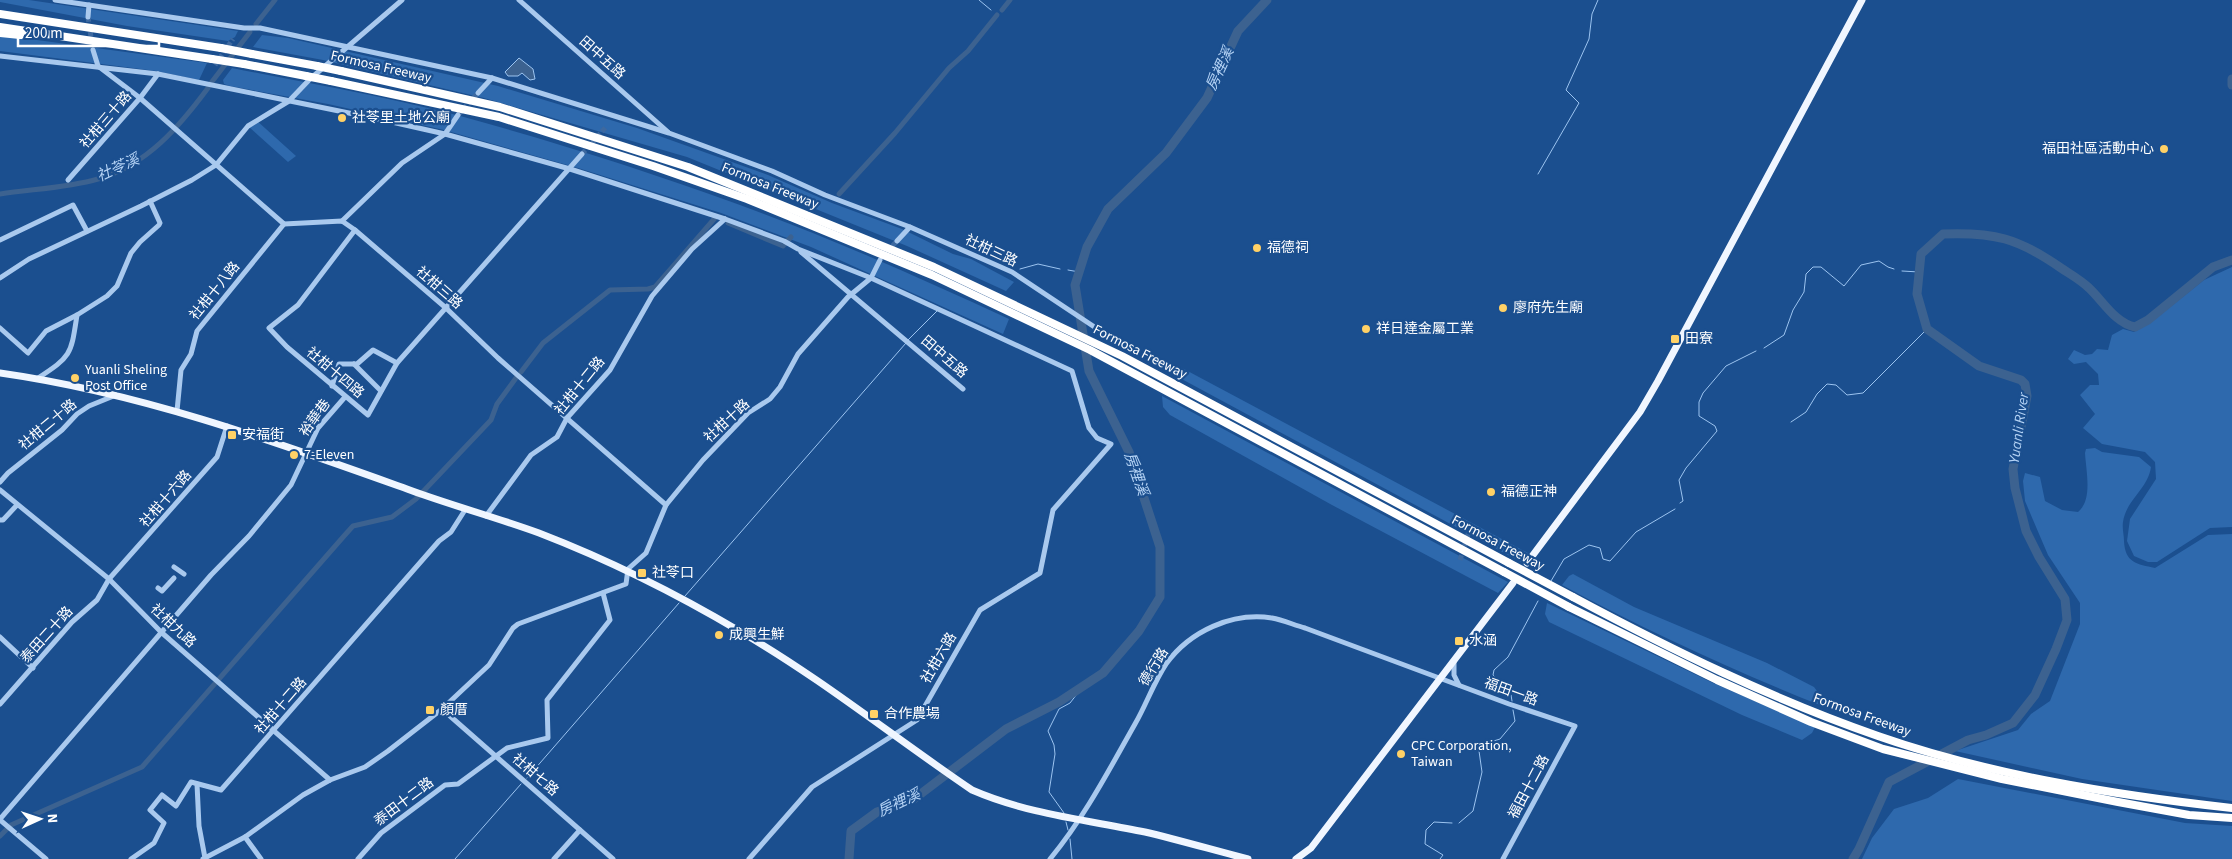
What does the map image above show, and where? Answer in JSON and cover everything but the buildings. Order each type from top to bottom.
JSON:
[{"type":"highway","points":[[0,9],[81,27]]},
{"type":"highway","name":"Formosa Freeway","points":[[0,14],[220,48],[341,71],[500,107],[688,167],[934,266],[1017,304],[1178,385],[1573,597],[1722,673],[1813,712],[1932,753],[2004,770],[2076,786],[2165,801],[2232,808]]},
{"type":"highway","name":"Formosa Freeway","points":[[0,27],[244,64],[331,81],[499,117],[653,166],[747,200],[932,275],[1010,314],[1090,350],[1569,607],[1717,680],[1811,722],[1883,749],[2002,779],[2180,813],[2232,818]]},
{"type":"highway","points":[[0,33],[119,44]]},
{"type":"main road","points":[[1527,563],[1640,412],[1862,0]]},
{"type":"main road","points":[[0,373],[38,378],[116,395],[227,426],[575,548],[627,572],[740,631],[785,659],[972,790],[992,798],[1078,821],[1144,832],[1248,859]]},
{"type":"main road","points":[[1296,859],[1311,848],[1513,583]]},
{"type":"street","points":[[55,0],[89,5],[88,17]]},
{"type":"street","points":[[0,278],[29,259],[192,180],[216,165],[248,126],[290,101],[310,79],[402,0]]},
{"type":"street","name":"田中五路","points":[[519,0],[670,133]]},
{"type":"street","name":"社柑三路","points":[[89,5],[244,28],[260,28],[350,46],[492,78],[670,133],[772,171],[826,196],[910,227],[999,265],[1120,344]]},
{"type":"street","points":[[94,50],[98,66],[140,98],[284,224],[342,221],[402,163],[444,134],[458,114]]},
{"type":"street","points":[[0,56],[158,74],[444,134],[570,169],[725,219],[784,241],[798,249],[870,278],[880,260]]},
{"type":"street","name":"社柑三十路","points":[[68,180],[140,98],[158,74]]},
{"type":"street","points":[[478,93],[492,78]]},
{"type":"street","name":"社柑十四路","points":[[356,230],[298,305],[269,328],[287,348],[368,415],[397,363],[582,154]]},
{"type":"street","points":[[0,328],[28,353],[46,331],[77,315],[107,296],[117,286],[131,253],[159,225],[159,220],[150,201]]},
{"type":"street","points":[[0,240],[73,205],[87,231]]},
{"type":"street","name":"社柑十二路","points":[[486,516],[531,455],[558,437],[566,418],[610,370],[652,296],[692,249],[725,219]]},
{"type":"street","name":"社柑三路","points":[[342,221],[356,230],[446,308],[498,358],[666,505]]},
{"type":"street","name":"社柑十八路","points":[[177,411],[182,370],[191,354],[197,331],[284,224]]},
{"type":"street","points":[[897,241],[910,227]]},
{"type":"street","name":"田中五路","points":[[798,249],[963,389]]},
{"type":"street","name":"社柑十路","points":[[603,593],[626,584],[627,572],[646,553],[666,505],[703,460],[748,413],[770,399],[780,387],[798,354],[852,293],[870,278]]},
{"type":"street","name":"社柑六路","points":[[749,859],[812,787],[917,720],[980,610],[1040,573],[1053,510],[1112,444],[1097,438],[1089,428],[1072,372],[870,278]]},
{"type":"street","points":[[38,378],[66,358],[72,343],[77,315]]},
{"type":"street","points":[[332,386],[339,364],[354,364],[372,350],[397,363]]},
{"type":"street","points":[[354,364],[381,391]]},
{"type":"street","name":"社柑二十路","points":[[0,482],[8,473],[62,430],[77,414],[89,406],[116,395]]},
{"type":"street","name":"裕華巷","points":[[305,452],[318,428],[345,397]]},
{"type":"street","name":"社柑十六路","points":[[109,580],[217,457],[227,426]]},
{"type":"street","points":[[46,859],[0,819],[162,632],[249,536],[291,485],[305,452]]},
{"type":"street","name":"社柑九路","points":[[0,490],[109,580],[162,632],[330,780]]},
{"type":"street","points":[[0,520],[3,520],[17,505]]},
{"type":"street","name":"社柑十二路","points":[[197,784],[220,790],[274,731],[439,541],[451,532],[465,510]]},
{"type":"street","points":[[174,568],[184,574]]},
{"type":"street","points":[[158,588],[162,591],[174,578]]},
{"type":"street","name":"泰田二十路","points":[[0,704],[72,622],[97,600],[109,580]]},
{"type":"street","points":[[131,859],[154,843],[164,823],[150,810],[162,795],[176,806],[191,782],[197,784],[199,826],[204,859],[245,837],[303,795],[330,780],[365,767],[442,709],[490,666],[513,628],[518,624],[603,593],[610,620],[547,700],[548,738],[507,748],[496,756]]},
{"type":"street","name":"德行路","points":[[1050,859],[1078,821],[1135,724],[1166,664],[1184,642],[1210,627],[1252,617],[1276,619],[1440,678]]},
{"type":"street","points":[[0,637],[33,668]]},
{"type":"street","points":[[1454,661],[1454,675],[1459,685]]},
{"type":"street","name":"福田一路","points":[[1440,678],[1575,726]]},
{"type":"street","name":"社柑七路","points":[[442,709],[613,859]]},
{"type":"street","name":"福田十二路","points":[[1503,859],[1575,726]]},
{"type":"street","name":"泰田十二路","points":[[358,859],[381,833],[445,785],[458,784],[496,756]]},
{"type":"street","points":[[554,859],[580,830]]},
{"type":"street","points":[[245,837],[261,859]]},
{"type":"shaded area","points":[[0,0],[29,0],[238,31],[235,37],[228,41],[127,26],[0,2]]},
{"type":"shaded area","points":[[0,35],[207,63],[199,80],[156,71],[0,51]]},
{"type":"shaded area","points":[[262,35],[288,38],[498,86],[637,128],[768,175],[832,203],[902,229],[953,254],[971,259],[1014,282],[1006,291],[907,246],[687,157],[484,98],[323,60],[253,47]]},
{"type":"shaded area","points":[[519,58],[533,69],[535,79],[530,80],[522,73],[518,76],[508,76],[505,72]]},
{"type":"shaded area","points":[[232,68],[361,93],[458,115],[616,162],[808,231],[1009,319],[1003,334],[811,247],[721,213],[578,168],[444,130],[328,104],[224,84],[223,80]]},
{"type":"shaded area","points":[[256,120],[296,156],[288,162],[248,126]]},
{"type":"shaded area","points":[[2232,267],[2232,527],[2210,528],[2157,562],[2148,562],[2134,556],[2127,541],[2130,519],[2156,479],[2155,462],[2145,452],[2102,444],[2083,428],[2095,414],[2080,395],[2090,385],[2099,385],[2098,374],[2086,362],[2074,364],[2068,359],[2074,350],[2085,355],[2092,354],[2097,349],[2108,350],[2112,335],[2123,329],[2134,332],[2150,323],[2204,280]]},
{"type":"shaded area","points":[[1168,365],[1182,368],[1528,553],[1521,562],[1165,370]]},
{"type":"shaded area","points":[[1162,396],[1508,582],[1498,593],[1332,505],[1170,415],[1163,407]]},
{"type":"shaded area","points":[[2095,448],[2102,452],[2139,457],[2151,467],[2146,482],[2128,507],[2123,522],[2125,548],[2133,561],[2155,568],[2208,535],[2232,534],[2232,801],[2082,779],[1955,751],[2018,730],[2031,714],[2050,701],[2080,624],[2080,603],[2048,555],[2025,501],[2023,481],[2025,473],[2040,477],[2045,501],[2062,510],[2078,512],[2083,507],[2087,493],[2086,449]]},
{"type":"shaded area","points":[[1573,574],[1634,607],[1767,663],[1814,687],[1823,699],[1820,705],[1689,649],[1562,585]]},
{"type":"shaded area","points":[[1547,603],[1713,683],[1815,727],[1812,733],[1802,740],[1742,715],[1549,622],[1545,614]]},
{"type":"shaded area","points":[[1958,779],[2185,823],[2232,826],[2232,859],[1862,859],[1872,838],[1894,809],[1928,798]]},
{"type":"waterway","name":"社苓溪","points":[[256,24],[275,0]]},
{"type":"waterway","points":[[979,0],[991,10]]},
{"type":"waterway","points":[[1002,10],[1010,0]]},
{"type":"waterway","name":"房裡溪","points":[[849,859],[851,831],[877,812],[914,799],[1006,729],[1059,702],[1103,673],[1139,631],[1160,597],[1160,547],[1129,452],[1089,371],[1075,285],[1087,247],[1108,209],[1166,153],[1207,98],[1238,31],[1267,0]]},
{"type":"waterway","points":[[1538,174],[1579,103],[1566,90],[1589,39],[1592,14],[1598,0]]},
{"type":"waterway","points":[[839,194],[895,133],[949,68],[968,51],[997,15]]},
{"type":"waterway","name":"社苓溪","points":[[211,83],[250,32]]},
{"type":"waterway","name":"Yuanli River","points":[[2232,79],[2232,85]]},
{"type":"waterway","name":"社苓溪","points":[[0,194],[74,184],[116,173],[147,154],[160,143],[185,117],[208,88]]},
{"type":"waterway","points":[[521,372],[543,343],[610,290],[648,289],[655,287],[715,218]]},
{"type":"waterway","points":[[728,223],[783,246],[791,237]]},
{"type":"waterway","name":"Yuanli River","points":[[1853,859],[1889,782],[1968,740],[1986,735],[2013,723],[2035,695],[2067,620],[2065,599],[2039,557],[2026,531],[2015,488],[2013,469],[2027,396],[2025,384],[2021,380],[1979,366],[1927,329],[1917,294],[1921,254],[1943,234],[1977,234],[2005,239],[2032,250],[2083,282],[2115,316],[2128,325],[2135,327],[2148,320],[2213,267],[2232,260]]},
{"type":"waterway","points":[[1764,348],[1784,335],[1793,310],[1804,292],[1806,274],[1813,267],[1821,267],[1844,286],[1861,265],[1879,261],[1894,269]]},
{"type":"waterway","points":[[1020,269],[1038,264],[1060,269]]},
{"type":"waterway","points":[[1068,270],[1079,272]]},
{"type":"waterway","points":[[1902,271],[1919,272]]},
{"type":"waterway","points":[[908,340],[937,311]]},
{"type":"waterway","points":[[1791,422],[1806,412],[1817,394],[1827,384],[1836,385],[1847,395],[1863,393],[1927,329]]},
{"type":"waterway","points":[[685,596],[906,343]]},
{"type":"waterway","points":[[1680,503],[1683,501],[1679,480],[1686,468],[1717,431],[1715,426],[1699,416],[1699,402],[1703,393],[1726,366],[1756,351]]},
{"type":"waterway","points":[[11,825],[142,767],[353,526],[392,517],[416,499],[491,420],[497,404],[516,378]]},
{"type":"waterway","points":[[1551,581],[1564,559],[1589,545],[1600,548],[1603,559],[1610,561],[1636,532],[1675,509]]},
{"type":"waterway","points":[[1512,701],[1511,695],[1493,675],[1494,670],[1508,657],[1538,601]]},
{"type":"waterway","points":[[527,778],[679,603]]},
{"type":"waterway","points":[[1064,813],[1049,792],[1055,754],[1054,745],[1048,731],[1059,709],[1070,703],[1084,685]]},
{"type":"waterway","points":[[1459,823],[1473,811],[1482,772],[1479,751],[1484,744],[1500,739],[1515,721],[1513,710]]},
{"type":"waterway","points":[[455,859],[521,784]]},
{"type":"waterway","points":[[1066,822],[1068,830]]},
{"type":"waterway","points":[[1440,859],[1443,855],[1425,844],[1426,830],[1434,822],[1452,823]]},
{"type":"waterway","points":[[0,836],[7,829]]},
{"type":"waterway","points":[[1070,839],[1072,859]]},
{"type":"tunnel","points":[[88,17],[93,50]]},
{"type":"tunnel","points":[[215,65],[233,39]]},
{"type":"tunnel","points":[[458,115],[478,93]]},
{"type":"tunnel","points":[[582,154],[606,127]]},
{"type":"tunnel","points":[[882,257],[897,241]]},
{"type":"tunnel","points":[[1460,560],[1469,531]]},
{"type":"place","name":"社苓里土地公廟","points":[[342,118]]},
{"type":"place","name":"福田社區活動中心","points":[[2164,149]]},
{"type":"place","name":"福德祠","points":[[1257,248]]},
{"type":"place","name":"廖府先生廟","points":[[1503,308]]},
{"type":"place","name":"祥日達金屬工業","points":[[1366,329]]},
{"type":"place","name":"田寮","points":[[1675,339]]},
{"type":"place","name":"Yuanli Sheling Post Office","points":[[75,378]]},
{"type":"place","name":"安福街","points":[[232,435]]},
{"type":"place","name":"7-Eleven","points":[[294,455]]},
{"type":"place","name":"福德正神","points":[[1491,492]]},
{"type":"place","name":"社苓口","points":[[642,573]]},
{"type":"place","name":"成興生鮮","points":[[719,635]]},
{"type":"place","name":"水涵","points":[[1459,641]]},
{"type":"place","name":"顏厝","points":[[430,710]]},
{"type":"place","name":"合作農場","points":[[874,714]]},
{"type":"place","name":"CPC Corporation, Taiwan","points":[[1401,754]]}]
